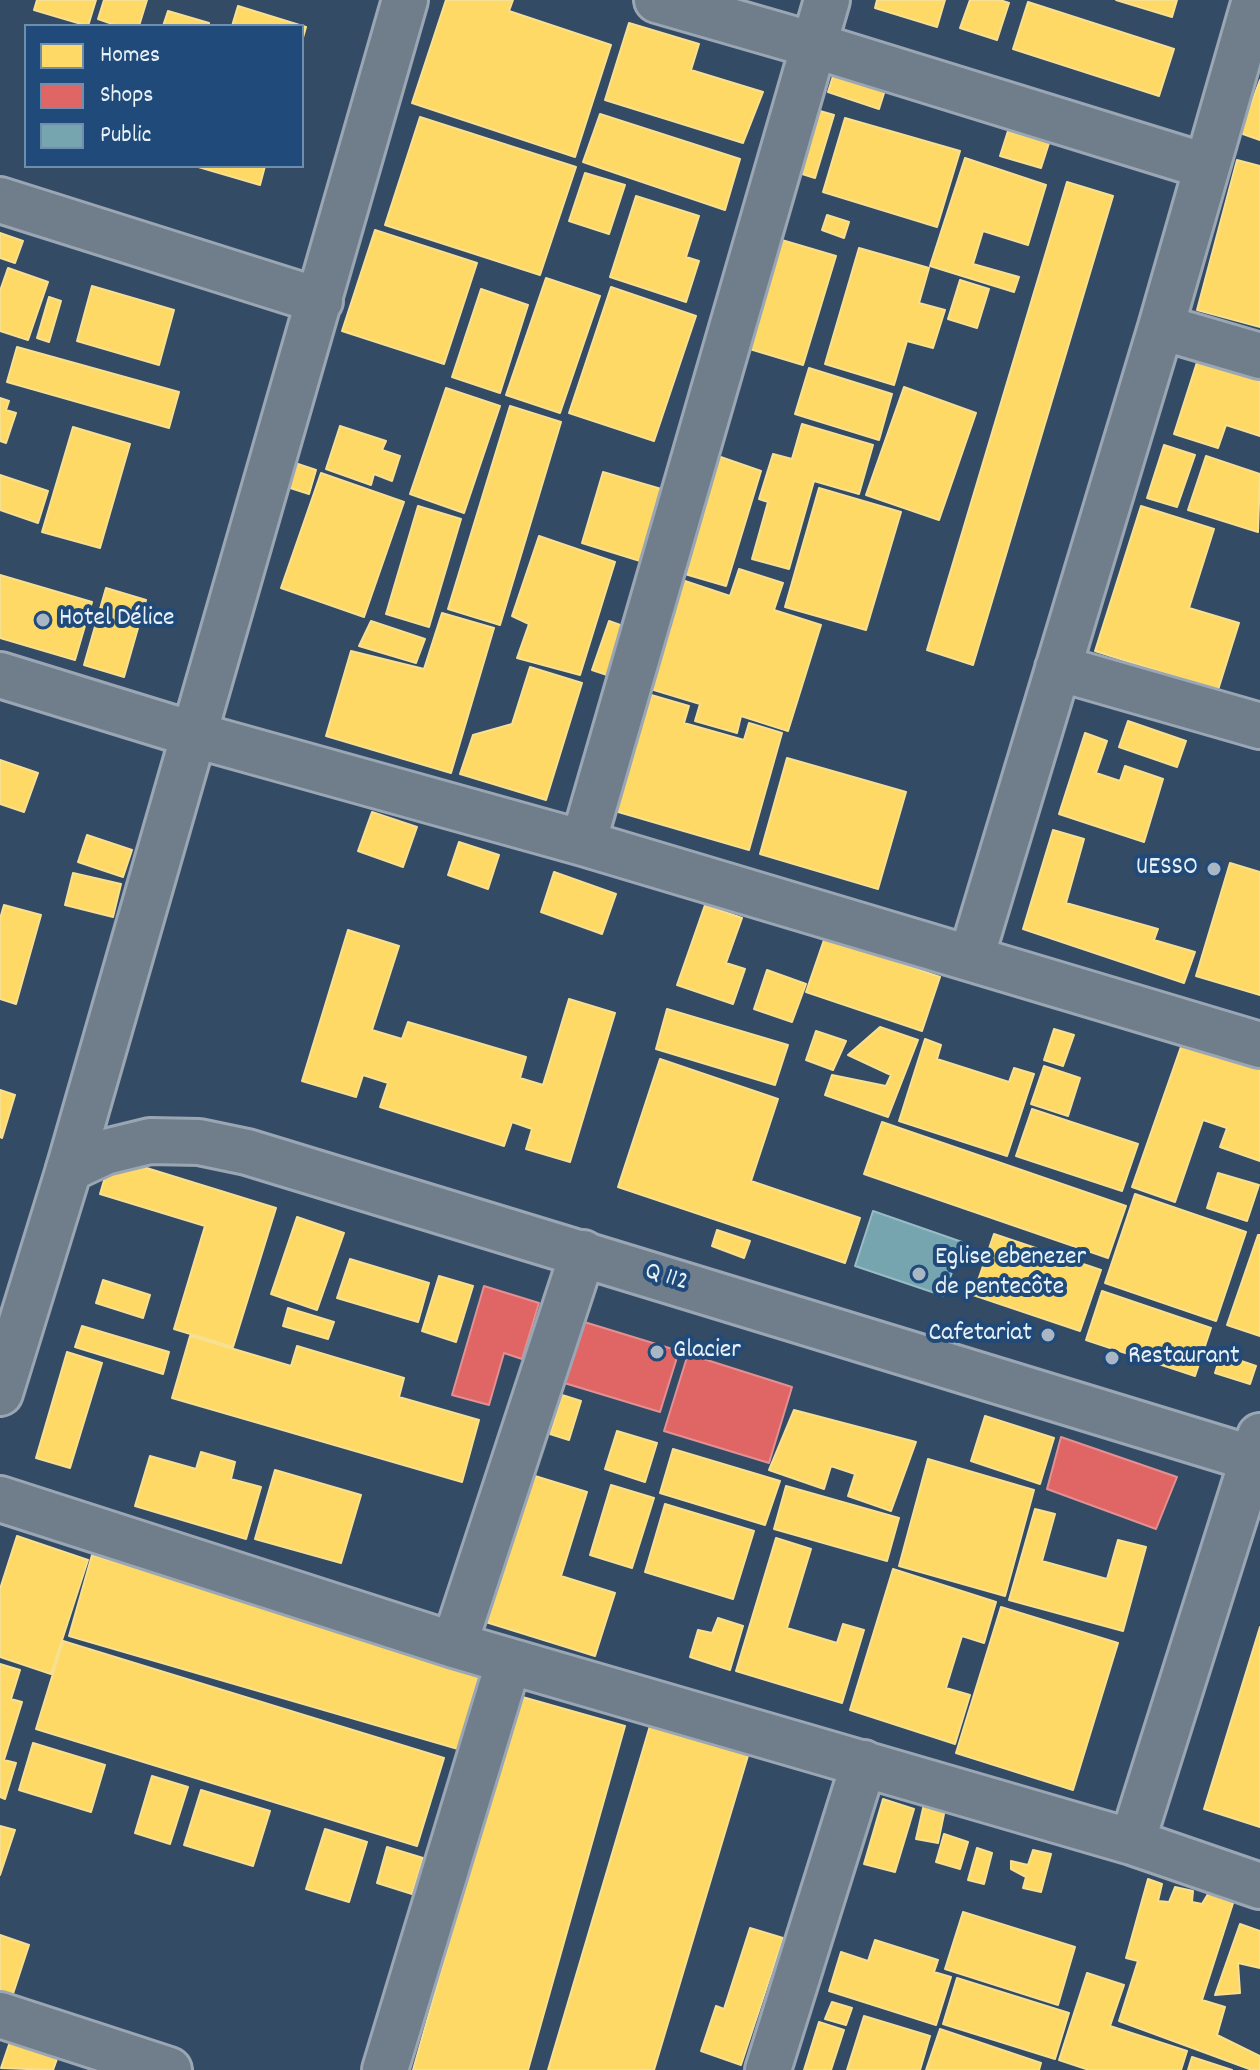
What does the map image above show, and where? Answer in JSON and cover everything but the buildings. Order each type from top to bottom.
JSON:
[{"type":"street","points":[[0,1393],[69,1169],[405,0]]},
{"type":"street","points":[[657,0],[1205,166]]},
{"type":"street","points":[[583,843],[827,0]]},
{"type":"street","points":[[971,958],[1161,327],[1255,0]]},
{"type":"street","points":[[0,200],[320,301]]},
{"type":"street","points":[[1161,327],[1260,356]]},
{"type":"street","points":[[1058,668],[1260,726]]},
{"type":"street","points":[[0,675],[195,735],[583,843],[1260,1045]]},
{"type":"street","name":"Q 112","points":[[69,1169],[105,1152],[150,1141],[199,1142],[247,1152],[1257,1451]]},
{"type":"street","points":[[454,1645],[583,1253]]},
{"type":"street","points":[[1132,1842],[1257,1451]]},
{"type":"street","points":[[0,1499],[454,1645],[1132,1842],[1260,1886]]},
{"type":"street","points":[[385,2070],[509,1661]]},
{"type":"street","points":[[768,2070],[864,1763]]},
{"type":"street","points":[[0,2015],[169,2070]]},
{"type":"place","name":"Hotel Délice","points":[[43,620]]},
{"type":"place","name":"UESSO","points":[[1214,869]]},
{"type":"place","name":"Eglise ebenezer de pentecôte","points":[[919,1274]]},
{"type":"place","name":"Cafetariat","points":[[1048,1335]]},
{"type":"place","name":"Glacier","points":[[657,1352]]},
{"type":"place","name":"Restaurant","points":[[1112,1358]]}]
